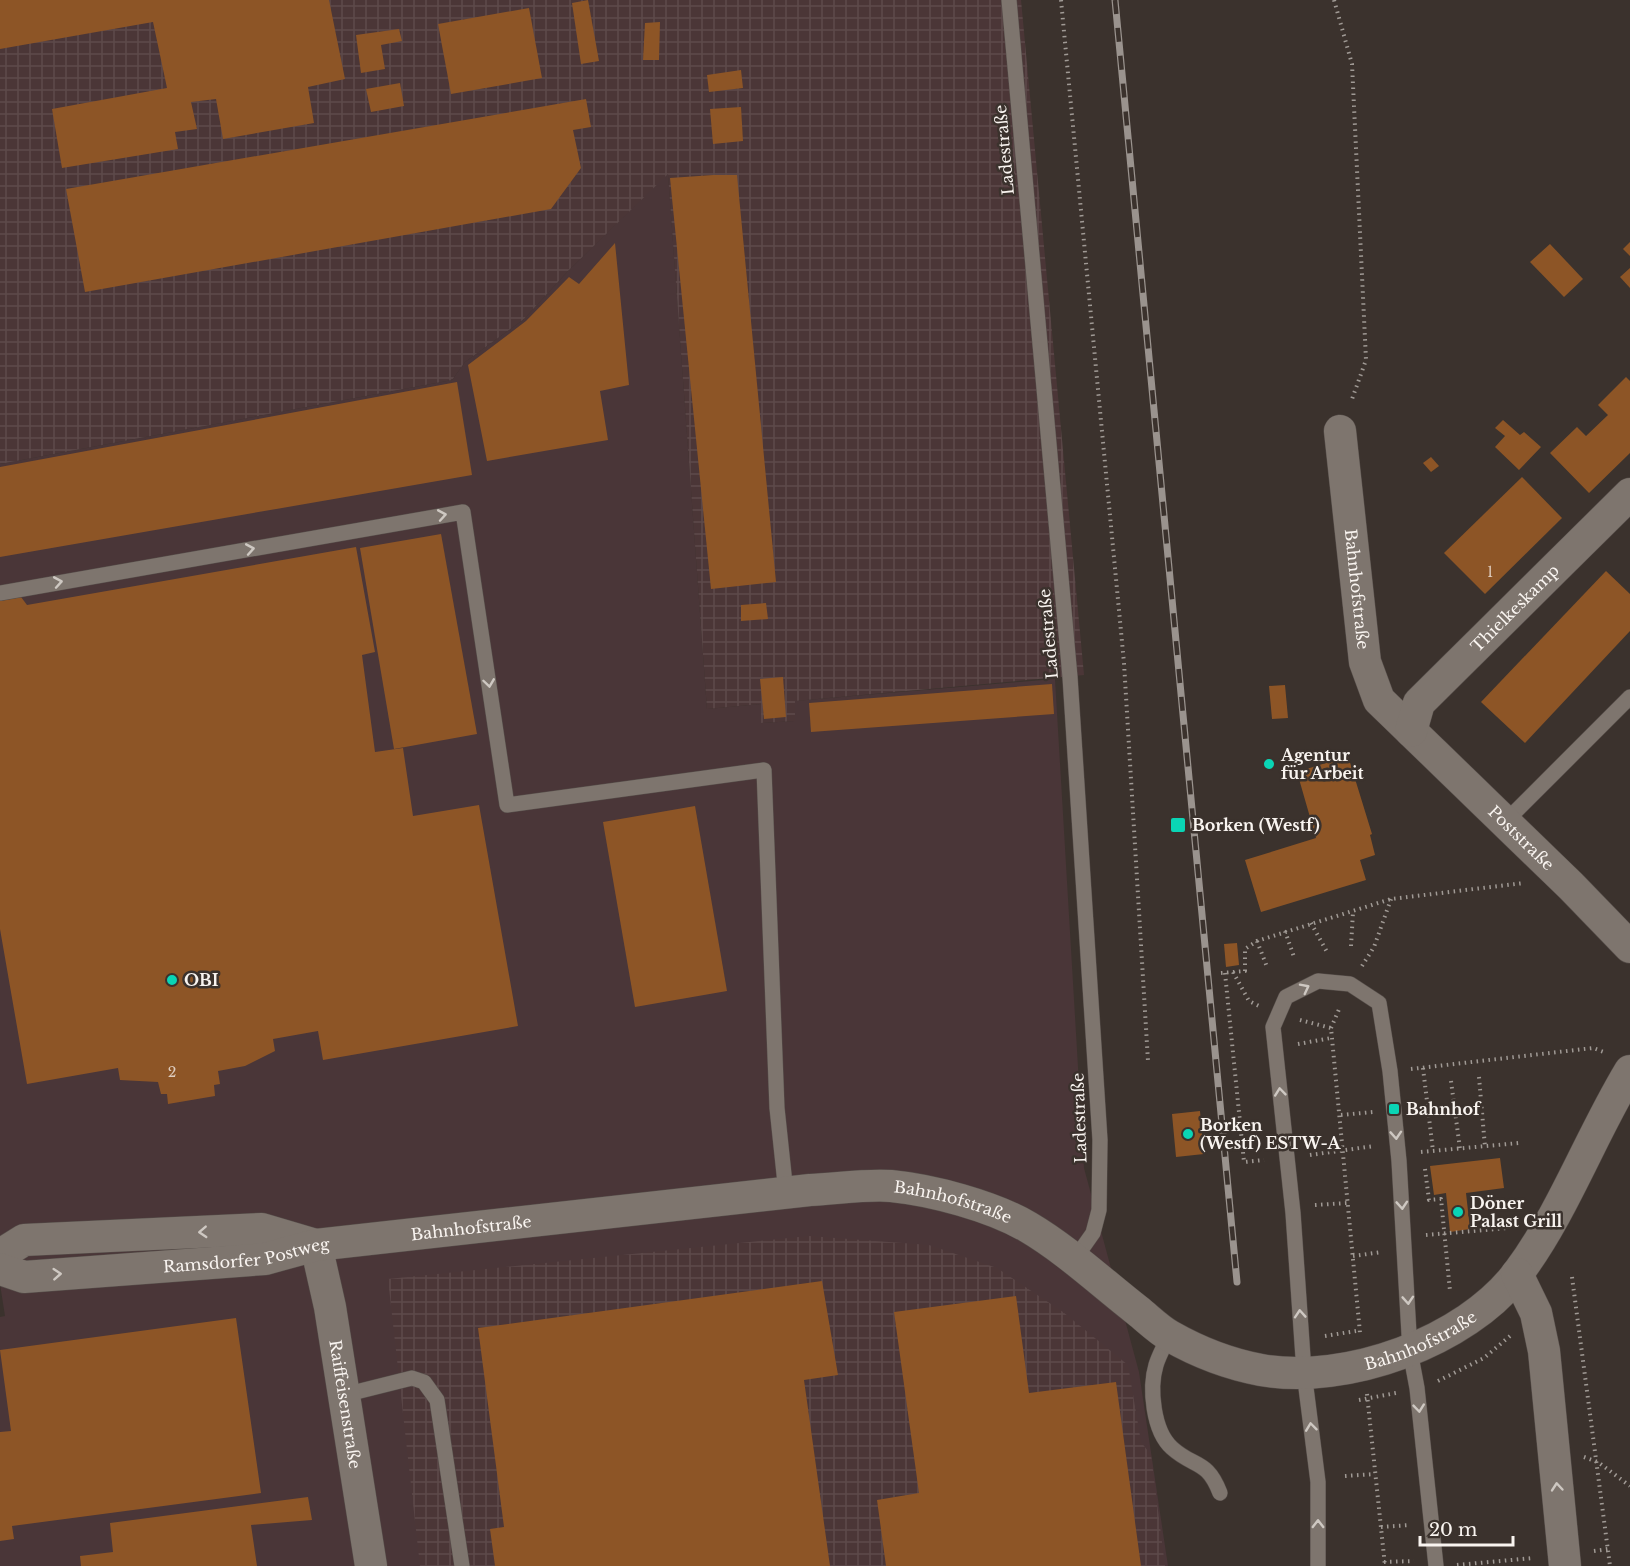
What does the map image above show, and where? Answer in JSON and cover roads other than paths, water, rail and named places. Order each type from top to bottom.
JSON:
[{"type":"street","name":"Bahnhofstraße","points":[[1340,431],[1365,662],[1379,700],[1411,731]]},
{"type":"street","name":"Thielkeskamp","points":[[1411,731],[1419,703],[1630,495]]},
{"type":"street","name":"Poststraße","points":[[1411,731],[1630,947]]},
{"type":"street","name":"Bahnhofstraße","points":[[316,1245],[786,1193],[891,1186],[975,1204],[1028,1227],[1169,1335],[1228,1363],[1263,1371],[1304,1372],[1362,1365],[1410,1351],[1453,1330],[1489,1302],[1517,1274],[1562,1200],[1630,1071]]},
{"type":"street","name":"Ramsdorfer Postweg","points":[[0,1255],[24,1240],[262,1229],[316,1245]]},
{"type":"street","name":"Ramsdorfer Postweg","points":[[0,1269],[24,1276],[265,1259],[316,1245]]},
{"type":"street","name":"Raiffeisenstraße","points":[[316,1245],[330,1307],[370,1566]]},
{"type":"street","points":[[1517,1274],[1536,1313],[1544,1350],[1564,1561]]},
{"type":"lane","name":"Ladestraße","points":[[1009,0],[1070,677],[1100,1140],[1098,1210],[1093,1233],[1074,1260]]},
{"type":"lane","points":[[0,592],[464,512],[507,805],[764,770],[777,1108],[786,1193]]},
{"type":"lane","points":[[1505,822],[1628,700]]},
{"type":"lane","points":[[1318,1566],[1318,1482],[1304,1372],[1293,1213],[1273,1027],[1277,1013],[1286,997],[1318,981],[1350,984],[1379,1004],[1390,1071],[1404,1236],[1410,1351],[1418,1399],[1436,1563]]},
{"type":"lane","points":[[1169,1335],[1156,1366],[1153,1388],[1158,1426],[1171,1448],[1207,1468],[1220,1493]]},
{"type":"lane","points":[[344,1395],[412,1378],[424,1382],[436,1400],[442,1428],[462,1566]]},
{"type":"railway","points":[[1115,0],[1237,1282]]},
{"type":"place","name":"Agentur für Arbeit","points":[[1269,764]]},
{"type":"place","name":"Borken (Westf)","points":[[1178,825]]},
{"type":"place","name":"OBI","points":[[172,980]]},
{"type":"place","name":"Bahnhof","points":[[1394,1109]]},
{"type":"place","name":"Borken (Westf) ESTW-A","points":[[1188,1134]]},
{"type":"place","name":"Döner Palast Grill","points":[[1458,1212]]}]
